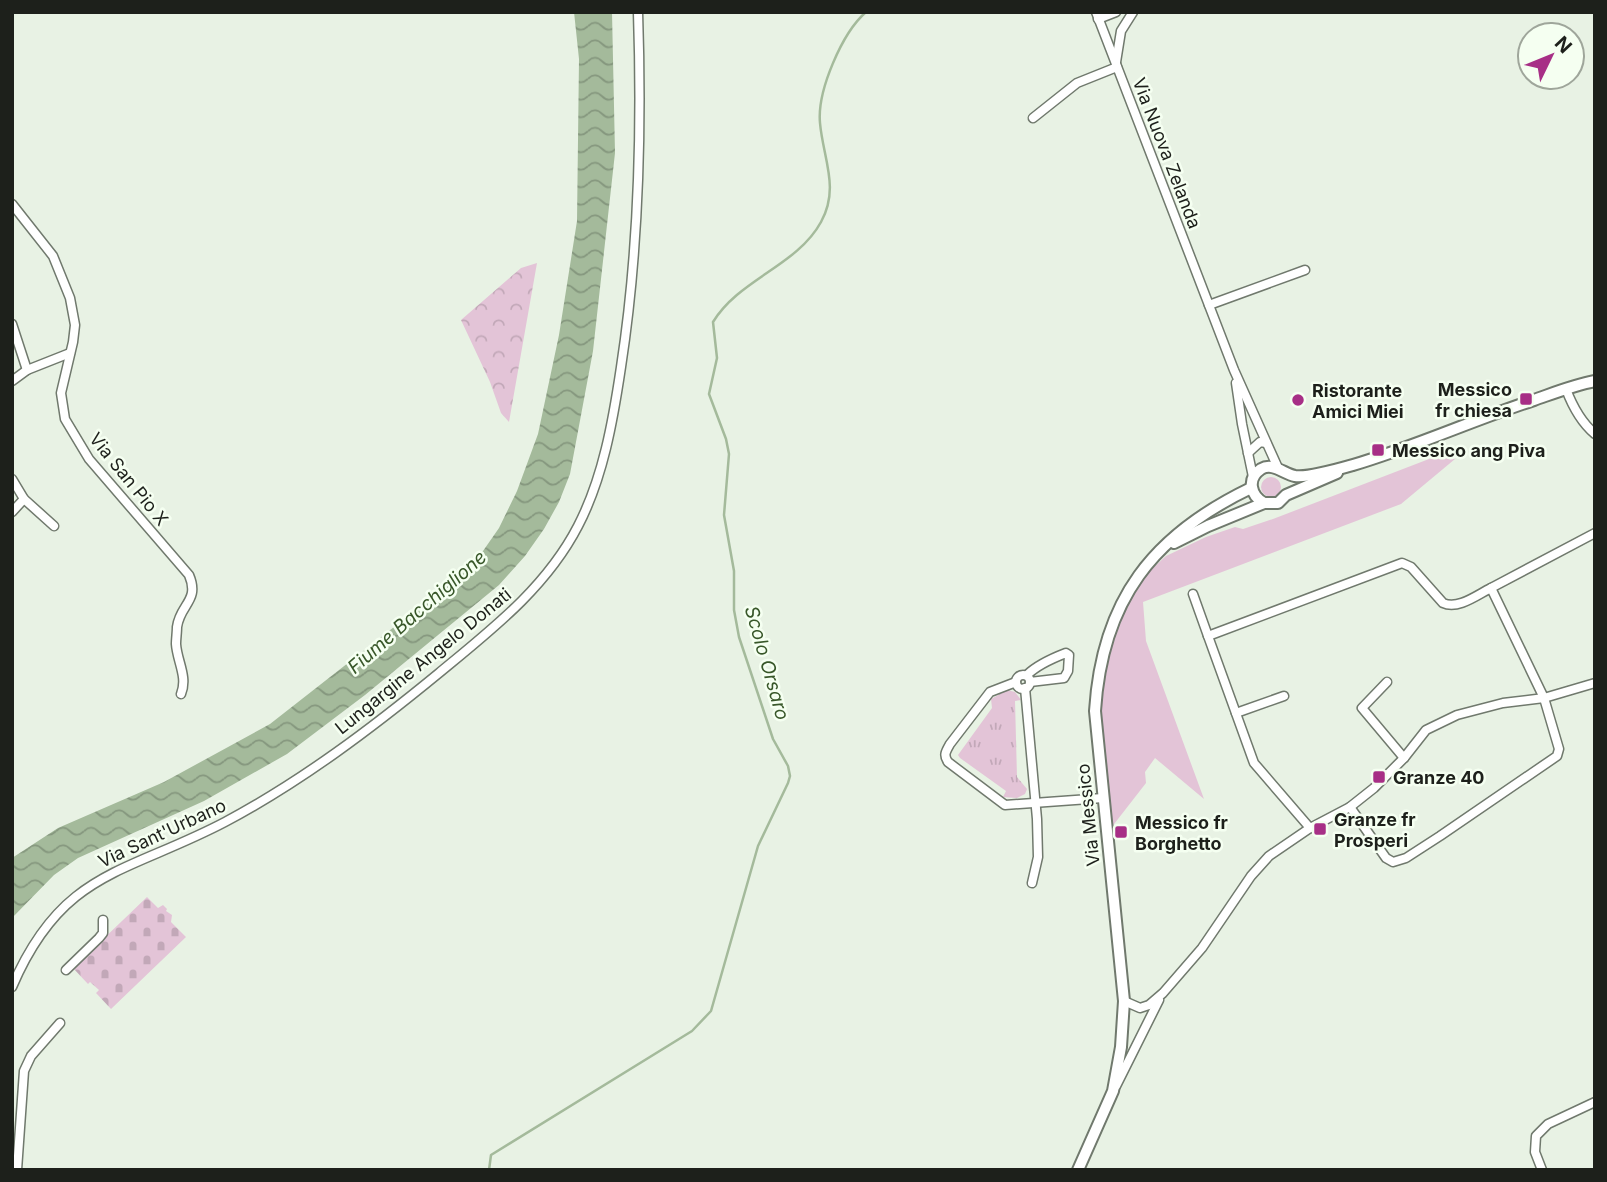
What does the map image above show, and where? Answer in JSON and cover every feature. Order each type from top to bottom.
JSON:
[{"type":"street","name":"Lungargine Angelo Donati","points":[[288,786],[394,709],[512,611],[563,552],[590,501],[599,475],[614,409],[633,272],[638,206],[638,12]]},
{"type":"street","points":[[1097,16],[1116,12]]},
{"type":"street","points":[[1033,118],[1077,83],[1116,66],[1121,31],[1133,12]]},
{"type":"street","name":"Via Nuova Zelanda","points":[[1097,16],[1234,370],[1281,471]]},
{"type":"street","name":"Via San Pio X","points":[[12,204],[53,256],[62,274],[75,325],[61,393],[65,419],[89,459],[189,575],[194,586],[192,596],[178,622],[176,645],[184,681],[181,694]]},
{"type":"street","points":[[1209,305],[1305,270]]},
{"type":"street","points":[[12,324],[27,370]]},
{"type":"street","points":[[12,381],[27,370],[70,353]]},
{"type":"street","name":"Via Nuova Zelanda","points":[[1234,370],[1254,477]]},
{"type":"street","name":"Via Messico","points":[[1254,477],[1265,467],[1299,477],[1352,465],[1580,384],[1595,375]]},
{"type":"street","name":"Via Messico","points":[[1580,384],[1595,382]]},
{"type":"street","points":[[1566,389],[1571,402],[1595,434]]},
{"type":"street","points":[[1248,453],[1260,442],[1266,443]]},
{"type":"street","name":"Via Messico","points":[[1159,551],[1208,526],[1264,503],[1278,503],[1286,495],[1314,485],[1352,465]]},
{"type":"street","points":[[1281,471],[1289,481],[1286,495]]},
{"type":"street","points":[[1254,477],[1251,488],[1258,500],[1264,503]]},
{"type":"street","points":[[12,479],[24,499],[54,526]]},
{"type":"street","name":"Via Messico","points":[[1079,1170],[1113,1091],[1121,1047],[1124,1001],[1095,710],[1102,650],[1125,597],[1159,551],[1200,516],[1251,488]]},
{"type":"street","points":[[12,512],[24,499]]},
{"type":"street","points":[[1208,636],[1402,563],[1411,567],[1443,603],[1448,606],[1459,604],[1595,533]]},
{"type":"street","points":[[1350,807],[1386,858],[1393,862],[1406,858],[1557,756],[1559,749],[1544,698],[1491,588]]},
{"type":"street","points":[[1194,594],[1254,763],[1310,828]]},
{"type":"street","points":[[1032,883],[1038,857],[1036,803],[1028,682],[1032,670],[1060,655],[1069,655],[1068,671],[1064,678],[1028,682],[1019,675],[1016,682],[990,692],[950,744],[945,757],[1005,805],[1036,803],[1103,798]]},
{"type":"street","points":[[1387,681],[1362,708],[1404,758]]},
{"type":"street","points":[[1124,1001],[1140,1008],[1149,1006],[1202,948],[1251,876],[1269,856],[1310,828],[1350,807],[1374,788],[1404,758],[1426,730],[1457,715],[1503,703],[1544,698],[1595,683]]},
{"type":"street","points":[[1236,713],[1284,696]]},
{"type":"street","name":"Via Sant'Urbano","points":[[12,987],[24,959],[42,930],[70,899],[113,872],[210,830],[288,786]]},
{"type":"street","points":[[66,970],[100,938],[103,933],[103,920]]},
{"type":"street","points":[[1113,1091],[1163,993]]},
{"type":"street","points":[[17,1170],[24,1071],[31,1056],[60,1023]]},
{"type":"street","points":[[1542,1170],[1535,1152],[1535,1136],[1548,1124],[1595,1102]]},
{"type":"green space","points":[[537,263],[509,422],[501,413],[490,382],[461,320],[521,268]]},
{"type":"green space","points":[[1442,454],[1449,454],[1455,459],[1401,504],[1143,602],[1146,641],[1204,799],[1155,758],[1145,772],[1146,783],[1104,837],[1093,711],[1123,596],[1166,556],[1206,537],[1235,527],[1243,529],[1273,519]]},
{"type":"green space","points":[[1271,477],[1278,480],[1281,487],[1278,494],[1271,497],[1264,494],[1261,487],[1264,480]]},
{"type":"green space","points":[[1007,690],[1015,692],[1021,700],[1015,701],[1017,777],[1027,789],[1025,794],[1017,798],[1003,797],[1006,791],[958,755],[992,708],[991,699]]},
{"type":"green space","points":[[147,897],[158,908],[163,905],[167,909],[172,915],[171,922],[186,937],[111,1009],[96,993],[99,990],[90,982],[88,984],[73,968]]},
{"type":"water","name":"Fiume Bacchiglione","points":[[574,12],[612,12],[615,153],[593,351],[570,474],[544,529],[525,556],[499,585],[365,695],[287,754],[204,801],[78,858],[54,875],[12,918],[12,858],[58,828],[164,782],[270,724],[440,591],[483,551],[499,528],[517,491],[538,434],[559,335],[577,221],[579,59]]},
{"type":"waterway","name":"Scolo Orsaro","points":[[489,1170],[491,1155],[692,1031],[711,1011],[758,846],[788,783],[788,766],[773,739],[739,637],[734,610],[734,571],[724,515],[729,454],[709,394],[717,358],[713,322],[737,294],[798,250],[821,222],[827,209],[830,185],[820,123],[823,95],[840,48],[866,12]]},
{"type":"place","name":"Messico fr chiesa","points":[[1526,399]]},
{"type":"place","name":"Ristorante Amici Miei","points":[[1298,400]]},
{"type":"place","name":"Messico ang Piva","points":[[1378,450]]},
{"type":"place","name":"Granze 40","points":[[1379,777]]},
{"type":"place","name":"Granze fr Prosperi","points":[[1320,829]]},
{"type":"place","name":"Messico fr Borghetto","points":[[1121,832]]}]
